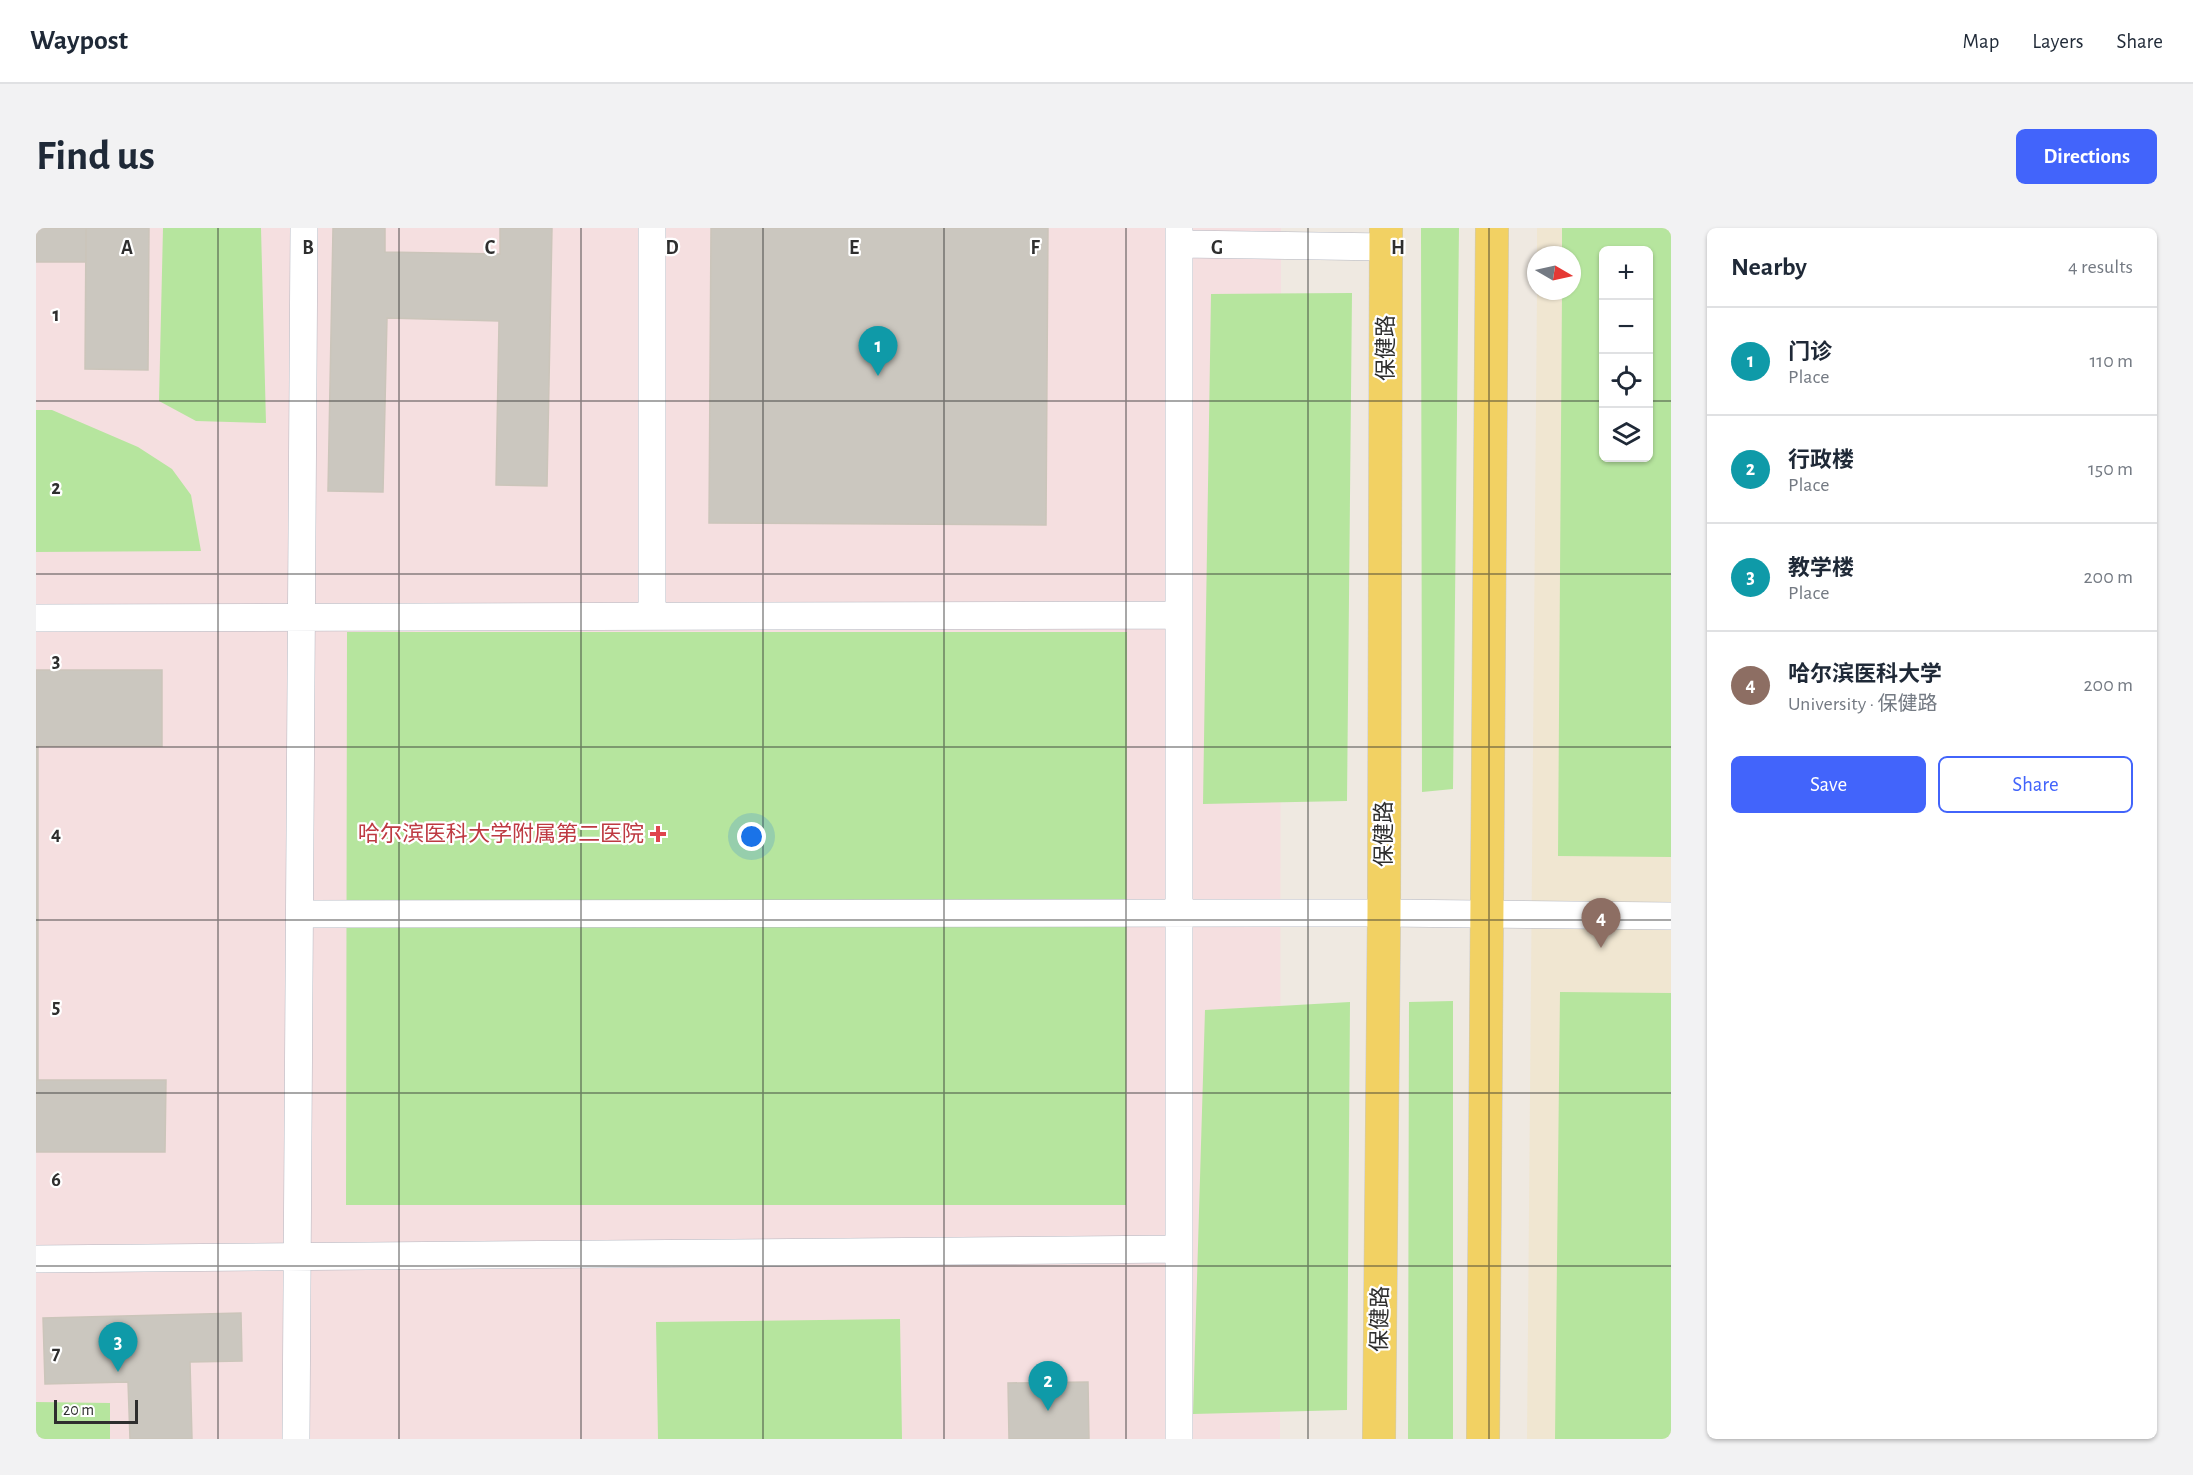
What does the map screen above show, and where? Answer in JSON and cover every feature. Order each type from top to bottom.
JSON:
[{"type":"main road","points":[[1483,1439],[1492,228]]},
{"type":"main road","name":"保健路","points":[[1379,1439],[1384,913],[1386,238]]},
{"type":"street","points":[[296,1439],[304,228]]},
{"type":"street","points":[[652,228],[652,616]]},
{"type":"street","points":[[1179,1439],[1179,236],[1386,238]]},
{"type":"street","points":[[36,618],[1179,615]]},
{"type":"street","points":[[300,914],[1384,913],[1671,916]]},
{"type":"street","points":[[36,1259],[1179,1249]]},
{"type":"shaded area","name":"哈尔滨医科大学附属第二医院","points":[[36,228],[1281,228],[1280,1439],[36,1439]]},
{"type":"shaded area","points":[[1537,228],[1671,228],[1671,1439],[1527,1439],[1537,300],[1581,300],[1581,246],[1537,246]]},
{"type":"green space","points":[[163,228],[261,228],[266,423],[196,421],[159,401]]},
{"type":"green space","points":[[1421,228],[1459,228],[1453,789],[1422,792]]},
{"type":"green space","points":[[1562,228],[1671,228],[1671,857],[1558,856],[1562,300],[1581,300],[1581,246],[1562,246]]},
{"type":"green space","points":[[1352,293],[1347,801],[1203,804],[1211,294]]},
{"type":"green space","points":[[36,410],[52,410],[138,447],[172,469],[191,495],[201,551],[36,552]]},
{"type":"green space","points":[[347,632],[1127,632],[1126,1205],[346,1205]]},
{"type":"green space","points":[[1560,992],[1671,993],[1671,1439],[1555,1439]]},
{"type":"green space","points":[[1453,1001],[1453,1439],[1408,1439],[1409,1002]]},
{"type":"green space","points":[[1350,1002],[1347,1410],[1193,1414],[1205,1010]]},
{"type":"green space","points":[[900,1319],[902,1439],[658,1439],[656,1322]]},
{"type":"green space","points":[[36,1402],[110,1403],[110,1439],[36,1439]]},
{"type":"building","points":[[36,228],[86,228],[86,262],[36,262]]},
{"type":"building","points":[[86,228],[149,228],[148,370],[85,369]]},
{"type":"building","points":[[333,228],[385,228],[385,252],[500,254],[500,228],[552,228],[547,486],[496,485],[499,321],[387,318],[383,492],[328,491]]},
{"type":"building","points":[[711,228],[1048,228],[1046,525],[709,523]]},
{"type":"building","points":[[36,670],[162,670],[162,746],[38,746],[38,1080],[166,1080],[165,1152],[36,1152]]},
{"type":"building","points":[[241,1313],[242,1361],[190,1362],[192,1439],[130,1439],[128,1382],[45,1384],[43,1318]]},
{"type":"building","points":[[1088,1382],[1089,1439],[1009,1439],[1008,1383]]},
{"type":"place","name":"门诊","points":[[878,376]]},
{"type":"place","name":"哈尔滨医科大学附属第二医院","points":[[658,834]]},
{"type":"place","name":"哈尔滨医科大学","points":[[1601,948]]},
{"type":"place","name":"教学楼","points":[[118,1372]]},
{"type":"place","name":"行政楼","points":[[1048,1411]]}]
